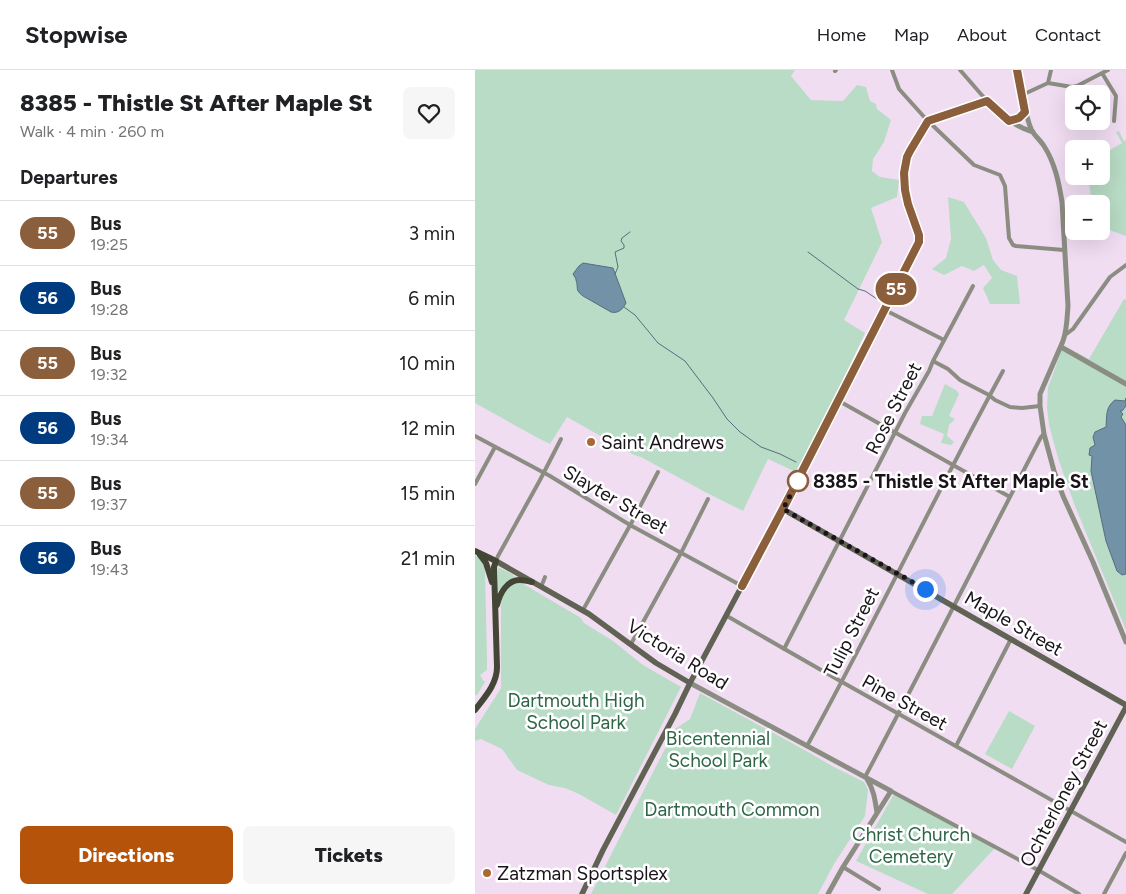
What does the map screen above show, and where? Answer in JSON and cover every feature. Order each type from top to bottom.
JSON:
[{"type":"main road","name":"Maple Street","points":[[783,509],[1126,706]]},
{"type":"main road","points":[[582,894],[690,683],[783,509]]},
{"type":"main road","points":[[477,552],[486,563],[494,588]]},
{"type":"main road","name":"Victoria Road","points":[[477,552],[583,610],[656,662],[690,683]]},
{"type":"main road","points":[[475,710],[492,685],[497,672],[494,588],[494,567],[496,561]]},
{"type":"main road","points":[[495,613],[498,599],[507,585],[520,580],[532,582]]},
{"type":"main road","name":"Ochterloney Street","points":[[1026,894],[1126,706]]},
{"type":"street","points":[[892,70],[899,89],[928,121],[974,165],[1000,175],[1005,186],[1009,238],[1013,245],[1065,250]]},
{"type":"street","points":[[959,70],[987,101],[1009,121],[1033,132]]},
{"type":"street","points":[[1017,70],[1025,112],[1033,132],[1045,147],[1052,161],[1057,173],[1061,194],[1068,306],[1065,335],[1041,394],[1040,406],[1044,434],[1063,496],[1126,642]]},
{"type":"street","points":[[1048,83],[1051,70]]},
{"type":"street","points":[[1022,95],[1048,83],[1074,87],[1107,70]]},
{"type":"street","points":[[1103,73],[1116,96],[1114,121]]},
{"type":"street","points":[[783,509],[919,242],[919,235],[905,190],[904,173],[910,151],[928,121],[987,101]]},
{"type":"street","points":[[1009,121],[1019,118],[1025,112]]},
{"type":"street","points":[[1065,335],[1073,329],[1110,277],[1126,265]]},
{"type":"street","name":"Rose Street","points":[[784,649],[905,413],[973,286]]},
{"type":"street","points":[[885,310],[944,340]]},
{"type":"street","points":[[1061,347],[1126,384]]},
{"type":"street","points":[[933,361],[948,370],[959,380],[1010,407],[1040,406]]},
{"type":"street","name":"Tulip Street","points":[[807,746],[1003,371]]},
{"type":"street","points":[[839,401],[1010,497]]},
{"type":"street","points":[[877,813],[875,797],[871,785],[866,778],[1044,434]]},
{"type":"street","name":"Slayter Street","points":[[475,436],[544,473],[630,525],[742,586]]},
{"type":"street","points":[[496,561],[561,439]]},
{"type":"street","points":[[475,484],[495,447]]},
{"type":"street","points":[[583,610],[658,472]]},
{"type":"street","points":[[631,644],[708,499]]},
{"type":"street","points":[[541,587],[545,577]]},
{"type":"street","name":"Pine Street","points":[[727,616],[1126,842]]},
{"type":"street","points":[[956,746],[1011,639]]},
{"type":"street","name":"Victoria Road","points":[[690,683],[1038,870],[1079,894]]},
{"type":"street","points":[[829,894],[843,867],[891,791]]},
{"type":"street","points":[[1104,894],[1126,853]]},
{"type":"street","points":[[843,867],[879,889]]},
{"type":"green space","points":[[475,70],[795,70],[791,76],[811,100],[843,101],[857,85],[866,87],[870,101],[876,104],[877,109],[891,120],[884,142],[873,159],[872,171],[880,177],[899,180],[897,197],[871,208],[882,242],[844,320],[865,333],[822,424],[796,472],[768,459],[743,511],[634,455],[567,417],[550,444],[475,403]]},
{"type":"green space","points":[[1119,131],[1124,141],[1126,140],[1126,236],[1110,230],[1110,195],[1091,195],[1089,185],[1110,185],[1110,150],[1122,143],[1116,132]]},
{"type":"green space","points":[[948,197],[964,202],[986,238],[993,260],[1001,270],[1017,276],[1020,304],[990,304],[983,288],[992,278],[984,265],[974,271],[962,266],[944,275],[932,269],[946,258],[951,239]]},
{"type":"green space","points":[[1124,299],[1126,300],[1126,630],[1075,506],[1058,458],[1049,425],[1047,408],[1048,387],[1063,345],[1089,359]]},
{"type":"green space","points":[[945,384],[956,390],[959,394],[949,416],[955,419],[949,425],[947,436],[954,442],[951,445],[941,443],[944,434],[920,424],[922,416],[932,416]]},
{"type":"green space","points":[[475,555],[483,562],[485,572],[487,656],[487,670],[480,675],[485,682],[477,695],[475,695]]},
{"type":"green space","points":[[498,567],[516,578],[510,580],[498,591]]},
{"type":"green space","name":"Dartmouth Common","points":[[520,582],[581,618],[584,623],[613,641],[643,665],[681,687],[616,815],[579,794],[565,788],[549,785],[517,770],[502,749],[481,739],[475,741],[475,729],[501,688],[501,598],[509,588]]},
{"type":"green space","name":"Dartmouth Common","points":[[700,693],[864,782],[868,790],[865,816],[834,864],[818,894],[591,894],[675,729],[690,719]]},
{"type":"green space","points":[[1009,711],[1035,726],[1012,769],[985,754]]},
{"type":"green space","name":"Christ Church Cemetery","points":[[894,794],[995,848],[952,894],[928,894],[856,861]]},
{"type":"water","points":[[583,263],[613,268],[626,303],[620,310],[611,312],[579,292],[573,274]]},
{"type":"water","points":[[1126,398],[1126,406],[1120,411],[1123,414],[1121,417],[1126,425],[1126,574],[1122,575],[1117,571],[1106,541],[1091,471],[1092,456],[1089,455],[1090,448],[1095,445],[1093,437],[1095,432],[1106,427],[1107,412],[1110,406],[1115,400],[1125,401]]},
{"type":"waterway","points":[[615,274],[618,267],[615,252],[624,248],[621,241],[622,238],[630,232]]},
{"type":"waterway","points":[[808,252],[858,289],[865,291],[883,303]]},
{"type":"waterway","points":[[624,307],[635,315],[658,343],[685,361],[727,419],[740,432],[761,447],[796,462]]},
{"type":"bus line","name":"55","points":[[742,586],[919,242],[920,238],[905,190],[905,164],[910,151],[928,121],[987,101],[1009,121],[1021,116],[1025,112],[1017,70]]},
{"type":"place","name":"Saint Andrews","points":[[591,442]]},
{"type":"place","name":"8385 - Thistle St After Maple St","points":[[798,481]]},
{"type":"place","name":"Zatzman Sportsplex","points":[[487,873]]},
{"type":"route","points":[[798,481],[783,509],[925,589]]},
{"type":"park label","name":"Dartmouth High School Park","points":[[576,711]]},
{"type":"park label","name":"Bicentennial School Park","points":[[718,749]]}]
